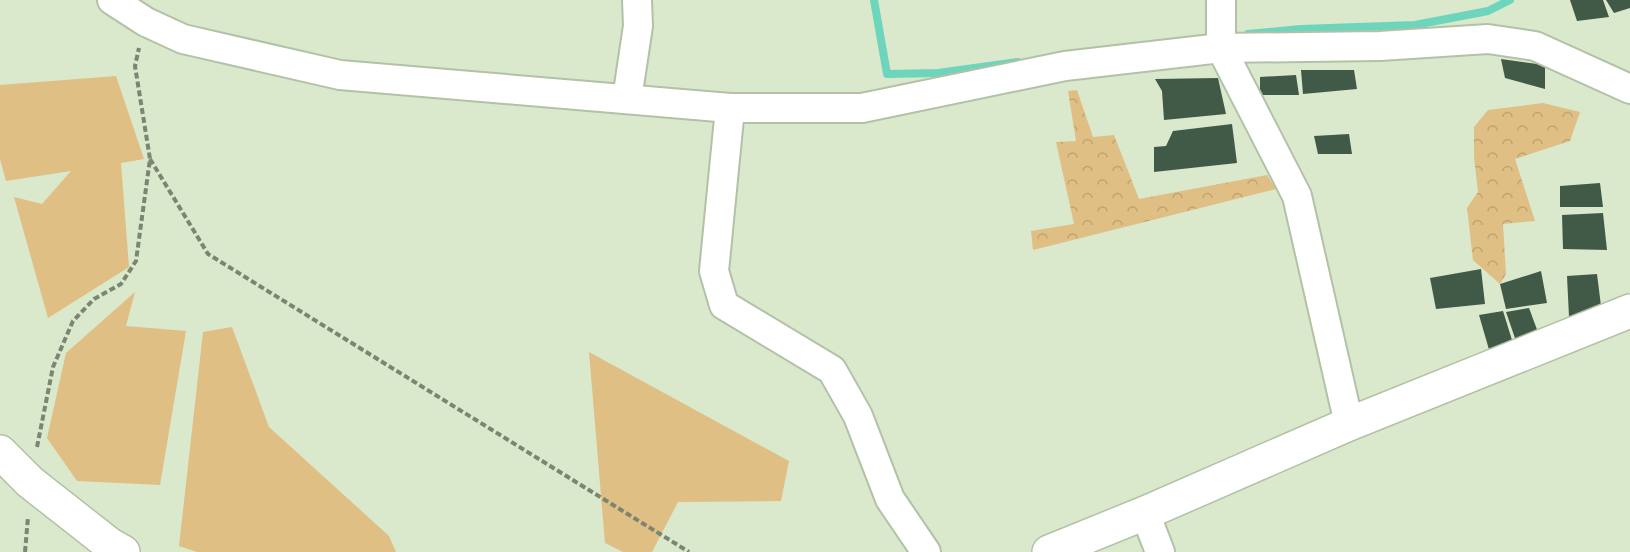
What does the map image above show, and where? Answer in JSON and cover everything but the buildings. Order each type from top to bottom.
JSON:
[{"type":"street","points":[[112,0],[146,21],[183,39],[340,75],[730,108],[862,108],[1065,66],[1221,48],[1380,46],[1488,39],[1535,46],[1630,89]]},
{"type":"street","points":[[627,99],[638,26],[637,0]]},
{"type":"street","points":[[1221,0],[1221,48],[1297,196],[1349,424]]},
{"type":"street","points":[[730,108],[714,271],[724,305],[832,370],[858,416],[890,499],[926,552]]},
{"type":"street","points":[[1049,552],[1145,513],[1349,424],[1630,311]]},
{"type":"street","points":[[0,452],[30,482],[109,544],[123,552]]},
{"type":"street","points":[[1145,513],[1160,552]]},
{"type":"path","points":[[30,482],[53,366],[73,321],[94,299],[121,284],[136,261],[150,159],[135,66],[146,21]]},
{"type":"path","points":[[150,159],[208,254],[689,552]]},
{"type":"green space","points":[[116,76],[144,159],[121,163],[129,267],[48,318],[14,197],[42,204],[71,171],[6,181],[0,159],[0,85]]},
{"type":"green space","points":[[1077,90],[1093,137],[1114,135],[1139,199],[1267,175],[1276,189],[1033,250],[1031,231],[1074,224],[1056,142],[1076,141],[1068,91]]},
{"type":"green space","points":[[1543,103],[1580,112],[1570,141],[1515,159],[1535,221],[1503,224],[1506,274],[1500,284],[1473,260],[1467,208],[1478,192],[1474,157],[1474,127],[1488,110]]},
{"type":"green space","points":[[135,292],[126,326],[186,331],[160,485],[77,481],[47,438],[66,353]]},
{"type":"green space","points":[[232,327],[269,427],[389,536],[396,552],[197,552],[179,546],[203,332]]},
{"type":"green space","points":[[589,352],[789,461],[781,501],[678,502],[652,552],[623,552],[605,543]]},
{"type":"waterway","points":[[874,0],[887,74],[938,73],[1018,62]]},
{"type":"waterway","points":[[1248,34],[1301,29],[1415,25],[1488,11],[1510,0]]}]
